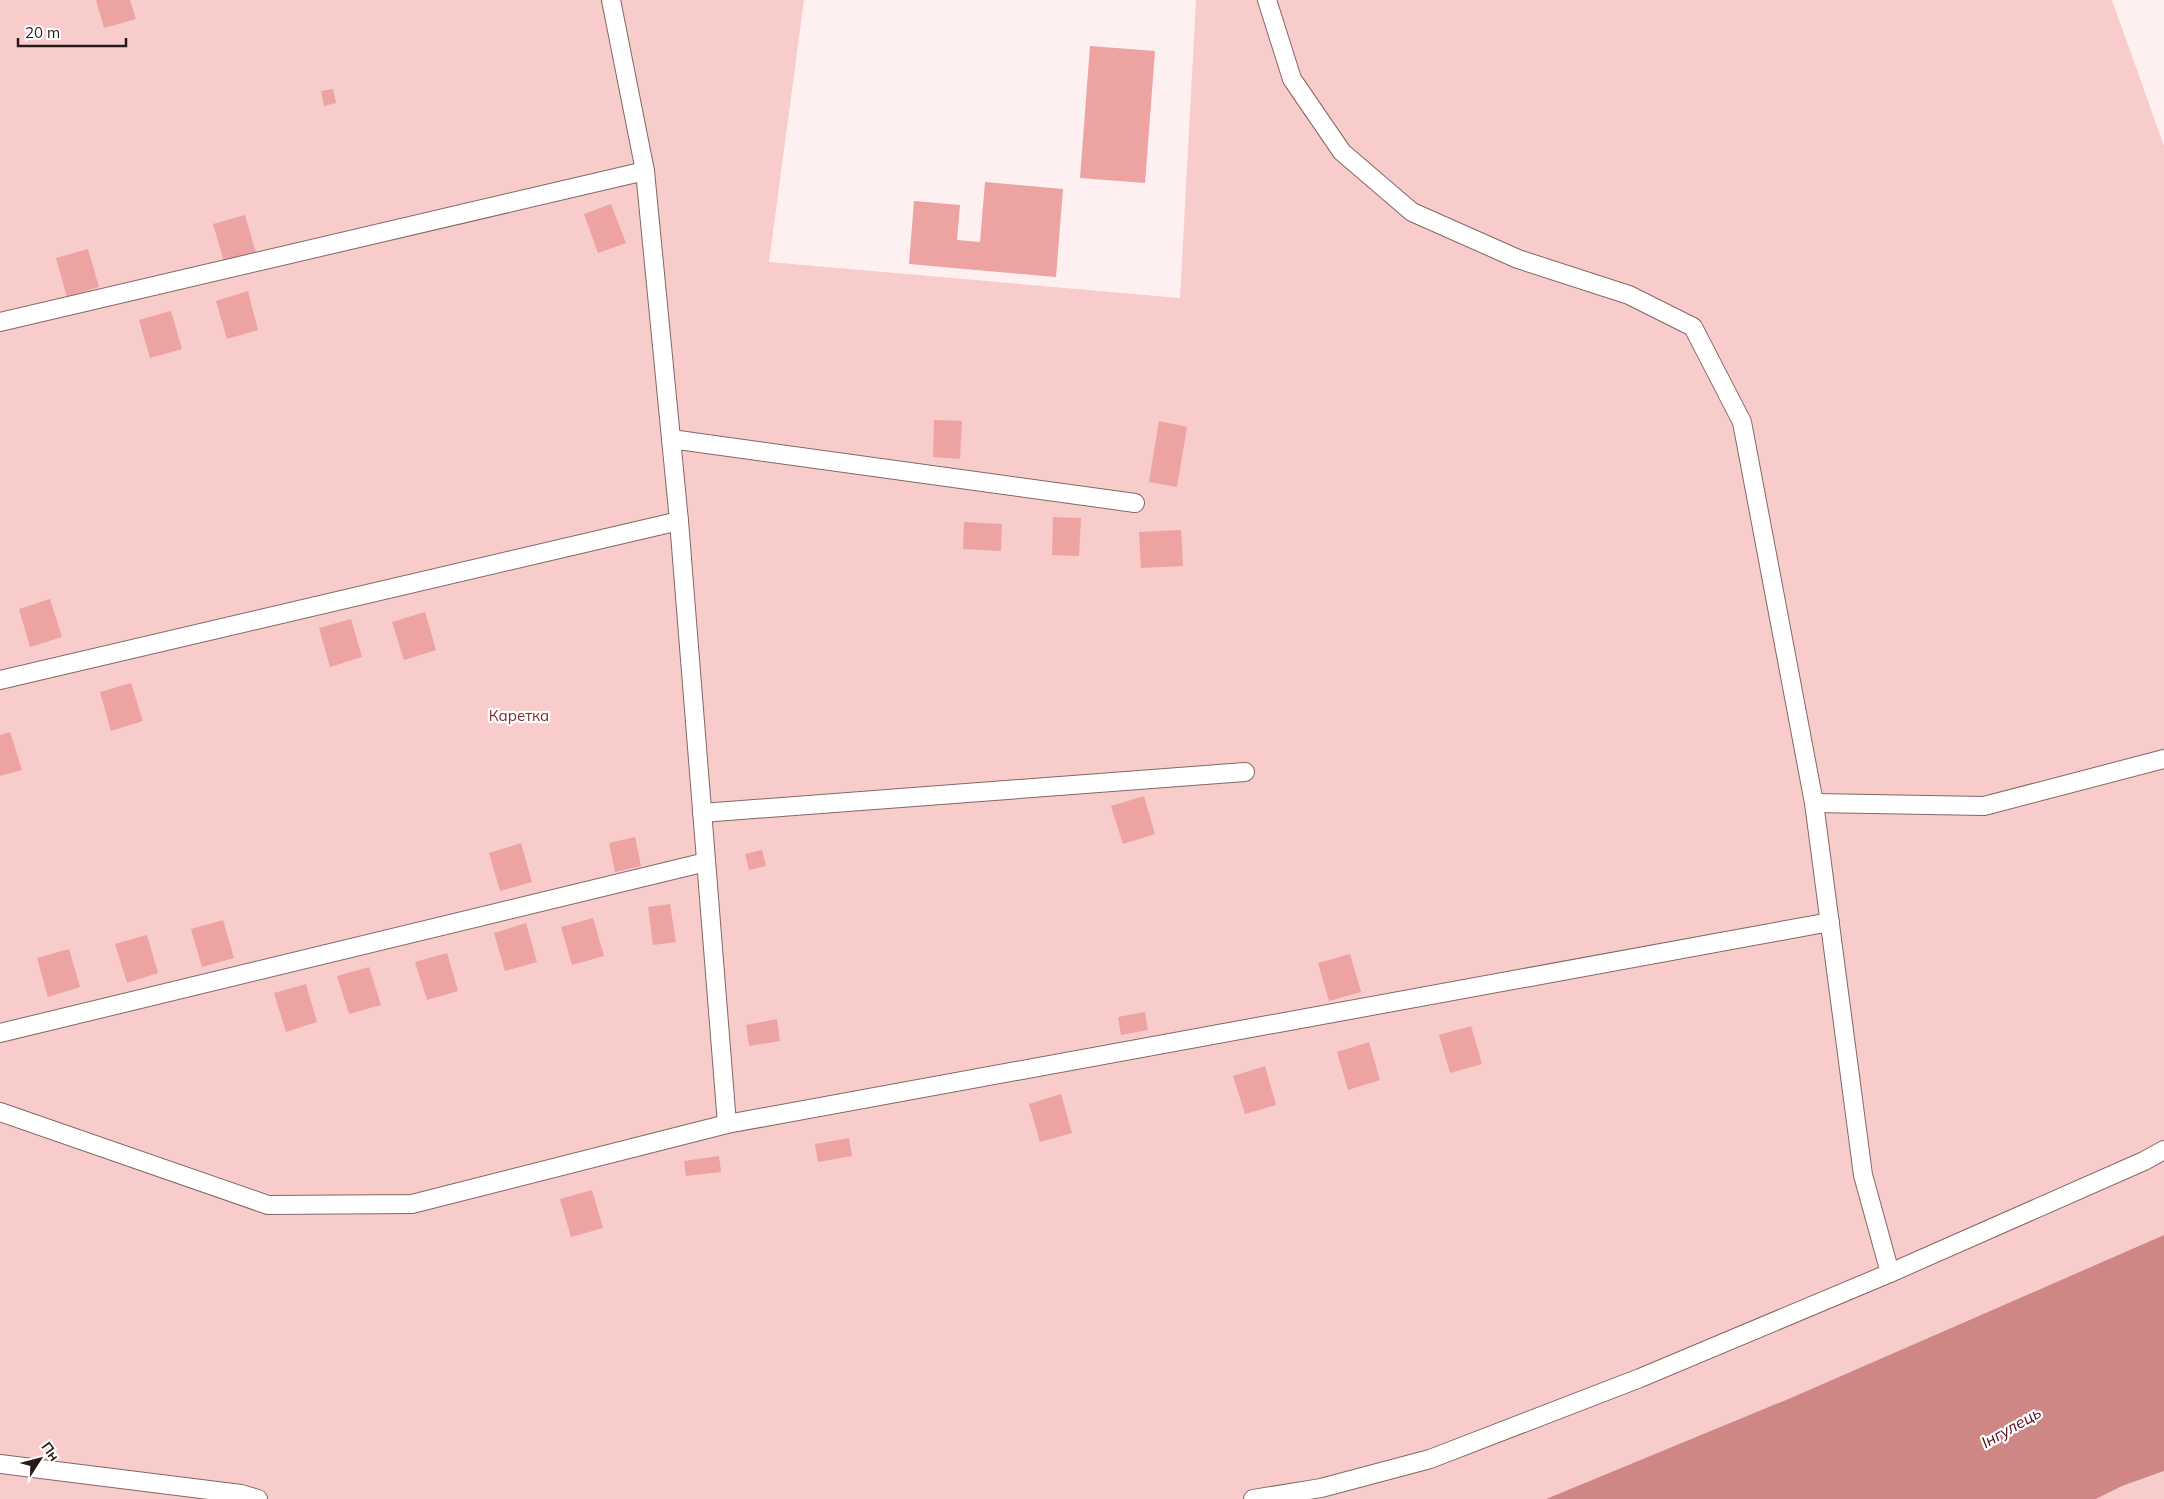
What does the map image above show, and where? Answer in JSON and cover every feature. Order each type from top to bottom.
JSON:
[{"type":"lane","points":[[611,0],[645,171],[679,521],[727,1124]]},
{"type":"lane","points":[[1267,0],[1292,79],[1342,152],[1412,212],[1518,259],[1628,295],[1693,327],[1742,422],[1814,803],[1863,1175],[1890,1273]]},
{"type":"lane","points":[[0,322],[645,171]]},
{"type":"lane","points":[[671,439],[1135,502]]},
{"type":"lane","points":[[0,680],[679,521]]},
{"type":"lane","points":[[1814,803],[1984,806],[2164,759]]},
{"type":"lane","points":[[702,814],[1245,772]]},
{"type":"lane","points":[[0,1034],[706,862]]},
{"type":"lane","points":[[0,1112],[268,1205],[412,1204],[727,1124],[1830,922]]},
{"type":"lane","points":[[1253,1499],[1321,1488],[1430,1459],[1640,1378],[1890,1273],[2144,1161],[2164,1150]]},
{"type":"lane","points":[[0,1464],[241,1494],[258,1499]]},
{"type":"green space","name":"Каретка","points":[[0,0],[804,0],[769,262],[1180,298],[1196,0],[2112,0],[2164,146],[2164,1235],[1793,1397],[1546,1499],[0,1499]]},
{"type":"green space","points":[[2164,1471],[2164,1499],[2096,1499],[2122,1486]]},
{"type":"water","name":"Інгулець","points":[[2164,1235],[2164,1471],[2122,1486],[2096,1499],[1546,1499],[1793,1397]]},
{"type":"building","points":[[96,0],[130,0],[136,19],[104,28]]},
{"type":"building","points":[[1090,46],[1155,51],[1145,183],[1080,178]]},
{"type":"building","points":[[333,89],[336,103],[324,106],[321,91]]},
{"type":"building","points":[[985,182],[1063,189],[1056,277],[909,264],[914,201],[960,205],[957,240],[980,242]]},
{"type":"building","points":[[611,204],[626,243],[598,253],[584,214]]},
{"type":"building","points":[[245,215],[256,253],[224,262],[213,224]]},
{"type":"building","points":[[88,249],[99,287],[67,297],[56,258]]},
{"type":"building","points":[[248,291],[258,330],[227,339],[216,301]]},
{"type":"building","points":[[171,311],[182,349],[150,358],[139,320]]},
{"type":"building","points":[[934,420],[962,421],[960,459],[933,457]]},
{"type":"building","points":[[1159,421],[1187,427],[1177,487],[1149,482]]},
{"type":"building","points":[[1053,517],[1081,518],[1079,556],[1052,555]]},
{"type":"building","points":[[964,522],[1002,524],[1001,551],[963,549]]},
{"type":"building","points":[[1181,530],[1183,566],[1141,568],[1139,532]]},
{"type":"building","points":[[50,599],[62,637],[30,647],[19,609]]},
{"type":"building","points":[[425,612],[436,650],[404,660],[392,622]]},
{"type":"building","points":[[351,619],[362,657],[330,667],[319,628]]},
{"type":"building","points":[[131,683],[143,721],[111,731],[100,692]]},
{"type":"building","points":[[10,732],[22,770],[0,776],[0,735]]},
{"type":"building","points":[[1144,796],[1155,834],[1123,844],[1111,806]]},
{"type":"building","points":[[635,837],[641,866],[615,872],[609,843]]},
{"type":"building","points":[[521,843],[532,882],[500,891],[489,853]]},
{"type":"building","points":[[762,850],[766,866],[749,870],[745,854]]},
{"type":"building","points":[[670,904],[676,942],[653,945],[648,907]]},
{"type":"building","points":[[593,918],[604,956],[572,965],[561,927]]},
{"type":"building","points":[[223,920],[234,958],[202,967],[191,929]]},
{"type":"building","points":[[526,923],[537,962],[505,971],[494,933]]},
{"type":"building","points":[[147,935],[158,973],[127,983],[115,944]]},
{"type":"building","points":[[69,949],[80,987],[48,997],[37,958]]},
{"type":"building","points":[[447,953],[458,991],[427,1000],[415,962]]},
{"type":"building","points":[[1350,954],[1361,992],[1329,1001],[1318,963]]},
{"type":"building","points":[[369,967],[381,1005],[349,1014],[337,976]]},
{"type":"building","points":[[306,984],[317,1022],[286,1032],[274,993]]},
{"type":"building","points":[[1145,1012],[1148,1030],[1121,1035],[1118,1017]]},
{"type":"building","points":[[777,1019],[780,1041],[749,1046],[746,1025]]},
{"type":"building","points":[[1471,1026],[1482,1064],[1450,1073],[1439,1035]]},
{"type":"building","points":[[1369,1042],[1380,1080],[1348,1090],[1337,1052]]},
{"type":"building","points":[[1265,1066],[1276,1105],[1245,1114],[1233,1076]]},
{"type":"building","points":[[1061,1094],[1072,1133],[1040,1142],[1029,1104]]},
{"type":"building","points":[[849,1138],[852,1156],[818,1162],[815,1144]]},
{"type":"building","points":[[719,1156],[721,1172],[686,1176],[684,1161]]},
{"type":"building","points":[[592,1190],[603,1228],[571,1237],[560,1199]]}]
